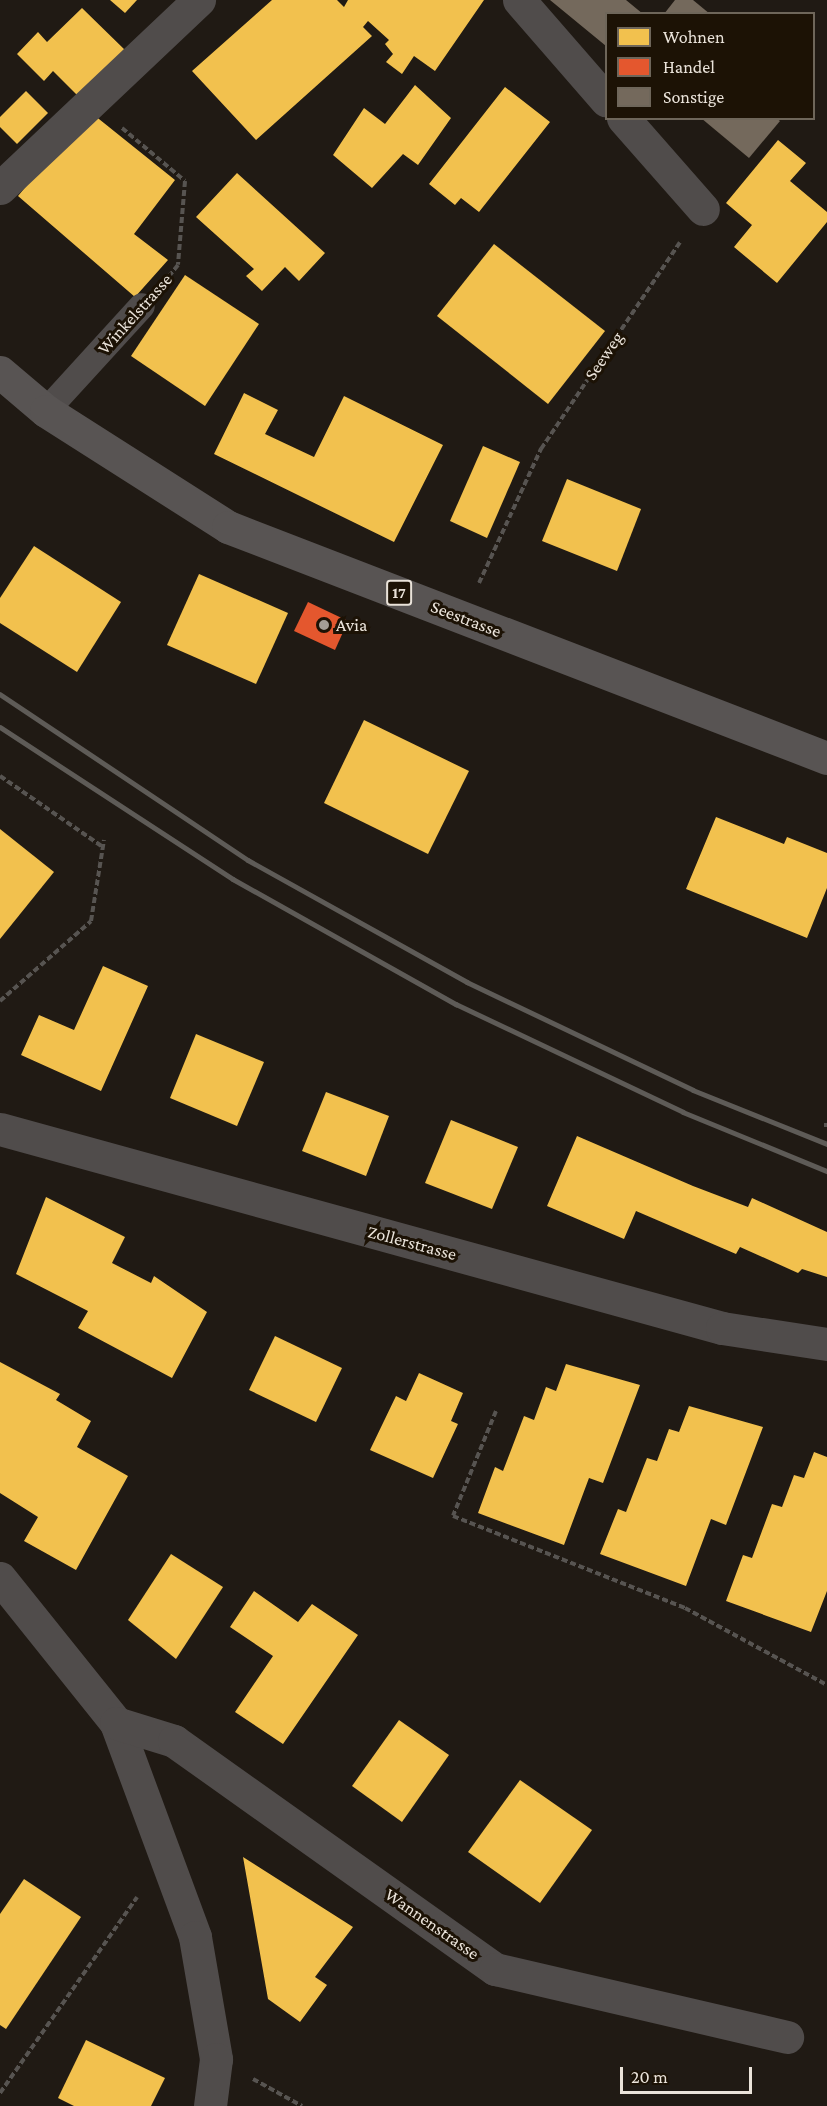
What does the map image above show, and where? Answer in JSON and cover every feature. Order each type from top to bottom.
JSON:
[{"type":"main road","name":"Seestrasse","points":[[0,372],[46,411],[228,526],[827,758]]},
{"type":"street","points":[[0,188],[89,101],[199,0]]},
{"type":"street","points":[[519,0],[605,99]]},
{"type":"street","points":[[625,120],[703,209]]},
{"type":"street","name":"Zollerstrasse","points":[[0,1129],[722,1328],[827,1344]]},
{"type":"street","points":[[0,1578],[117,1723],[195,1937],[216,2059],[210,2106]]},
{"type":"street","name":"Wannenstrasse","points":[[117,1723],[174,1741],[495,1969],[787,2037]]},
{"type":"lane","name":"Winkelstrasse","points":[[46,411],[142,306]]},
{"type":"path","name":"Winkelstrasse","points":[[89,101],[185,181],[178,266],[142,306]]},
{"type":"path","name":"Seeweg","points":[[464,618],[541,449],[703,209]]},
{"type":"path","points":[[0,776],[103,847]]},
{"type":"path","points":[[0,1000],[92,921],[104,840]]},
{"type":"path","points":[[496,1411],[453,1516],[685,1608],[827,1685]]},
{"type":"path","points":[[0,2093],[166,1856]]},
{"type":"path","points":[[216,2059],[302,2106]]},
{"type":"building: Wohnen","points":[[110,0],[137,0],[125,13]]},
{"type":"building: Wohnen","points":[[272,0],[337,0],[344,7],[348,0],[484,0],[435,71],[414,56],[402,74],[386,62],[393,54],[385,44],[389,40],[368,21],[363,27],[372,36],[256,140],[192,71]]},
{"type":"building: Wohnen","points":[[82,8],[126,51],[80,98],[53,71],[44,81],[17,54],[38,32],[47,42]]},
{"type":"building: Wohnen","points":[[415,85],[451,118],[418,165],[403,154],[372,188],[333,155],[364,108],[385,124]]},
{"type":"building: Wohnen","points":[[505,87],[550,122],[479,212],[461,198],[455,205],[429,184]]},
{"type":"building: Wohnen","points":[[26,91],[48,113],[17,144],[0,127],[0,117]]},
{"type":"building: Wohnen","points":[[89,111],[175,180],[134,234],[168,260],[135,297],[18,196]]},
{"type":"building: Wohnen","points":[[778,140],[806,163],[790,181],[827,212],[827,222],[777,283],[734,247],[752,225],[726,203]]},
{"type":"building: Wohnen","points":[[237,173],[325,253],[299,281],[285,267],[262,291],[246,276],[254,269],[196,217]]},
{"type":"building: Wohnen","points":[[494,244],[605,331],[548,404],[437,316]]},
{"type":"building: Wohnen","points":[[185,275],[259,324],[205,406],[131,356]]},
{"type":"building: Wohnen","points":[[244,393],[278,410],[265,434],[314,457],[344,396],[443,445],[394,542],[214,454]]},
{"type":"building: Wohnen","points":[[483,446],[520,462],[487,538],[450,521]]},
{"type":"building: Wohnen","points":[[567,479],[641,509],[617,571],[542,541]]},
{"type":"building: Wohnen","points":[[34,546],[121,602],[77,672],[0,623],[0,598]]},
{"type":"building: Wohnen","points":[[199,574],[288,613],[256,684],[167,645]]},
{"type":"building: Wohnen","points":[[364,720],[469,771],[428,854],[324,803]]},
{"type":"building: Wohnen","points":[[716,817],[784,844],[787,837],[827,853],[827,888],[807,938],[686,889]]},
{"type":"building: Wohnen","points":[[0,829],[54,872],[0,939]]},
{"type":"building: Wohnen","points":[[103,966],[148,986],[101,1091],[21,1055],[39,1015],[74,1030]]},
{"type":"building: Wohnen","points":[[196,1034],[264,1062],[237,1126],[170,1098]]},
{"type":"building: Wohnen","points":[[326,1092],[389,1116],[366,1176],[302,1151]]},
{"type":"building: Wohnen","points":[[451,1120],[518,1147],[492,1209],[425,1183]]},
{"type":"building: Wohnen","points":[[577,1136],[693,1186],[748,1207],[752,1198],[827,1232],[827,1277],[802,1269],[798,1273],[740,1247],[736,1254],[636,1211],[624,1239],[547,1206]]},
{"type":"building: Wohnen","points":[[46,1197],[125,1237],[112,1263],[151,1283],[154,1276],[207,1312],[172,1378],[78,1328],[88,1311],[16,1274]]},
{"type":"building: Wohnen","points":[[275,1336],[342,1368],[316,1422],[249,1390]]},
{"type":"building: Wohnen","points":[[0,1362],[60,1394],[56,1400],[91,1421],[77,1447],[128,1476],[76,1570],[24,1541],[38,1517],[0,1493]]},
{"type":"building: Wohnen","points":[[566,1364],[640,1385],[603,1483],[589,1478],[564,1545],[478,1513],[495,1467],[503,1471],[524,1416],[534,1420],[546,1387],[556,1391]]},
{"type":"building: Wohnen","points":[[419,1373],[463,1393],[451,1421],[458,1424],[433,1478],[370,1450],[396,1396],[406,1401]]},
{"type":"building: Wohnen","points":[[689,1406],[763,1427],[726,1525],[711,1519],[686,1586],[600,1554],[618,1509],[626,1512],[647,1458],[657,1461],[669,1429],[679,1432]]},
{"type":"building: Wohnen","points":[[814,1452],[827,1457],[827,1591],[811,1632],[726,1601],[743,1555],[752,1558],[772,1504],[782,1507],[794,1475],[804,1478]]},
{"type":"building: Wohnen","points":[[171,1554],[223,1587],[176,1659],[128,1620]]},
{"type":"building: Wohnen","points":[[254,1591],[298,1622],[312,1604],[358,1635],[283,1744],[235,1712],[273,1656],[230,1627]]},
{"type":"building: Wohnen","points":[[399,1720],[449,1755],[402,1822],[352,1786]]},
{"type":"building: Wohnen","points":[[520,1780],[592,1830],[540,1903],[468,1852]]},
{"type":"building: Wohnen","points":[[243,1857],[353,1927],[315,1977],[327,1985],[300,2022],[268,1999]]},
{"type":"building: Wohnen","points":[[24,1879],[81,1917],[6,2029],[0,2025],[0,1914]]},
{"type":"building: Wohnen","points":[[86,2040],[165,2078],[151,2106],[74,2106],[58,2098]]},
{"type":"building: Handel","points":[[308,602],[348,621],[335,650],[294,631]]},
{"type":"building: Sonstige","points":[[550,0],[626,0],[641,12],[605,12],[605,45]]},
{"type":"building: Sonstige","points":[[675,0],[693,0],[708,12],[666,12]]},
{"type":"building: Sonstige","points":[[703,120],[780,121],[749,158]]},
{"type":"railway","points":[[0,694],[248,860],[467,982],[693,1090],[827,1144]]},
{"type":"railway","points":[[0,727],[233,879],[456,1004],[683,1112],[827,1171]]},
{"type":"place","name":"Avia","points":[[324,625]]}]
